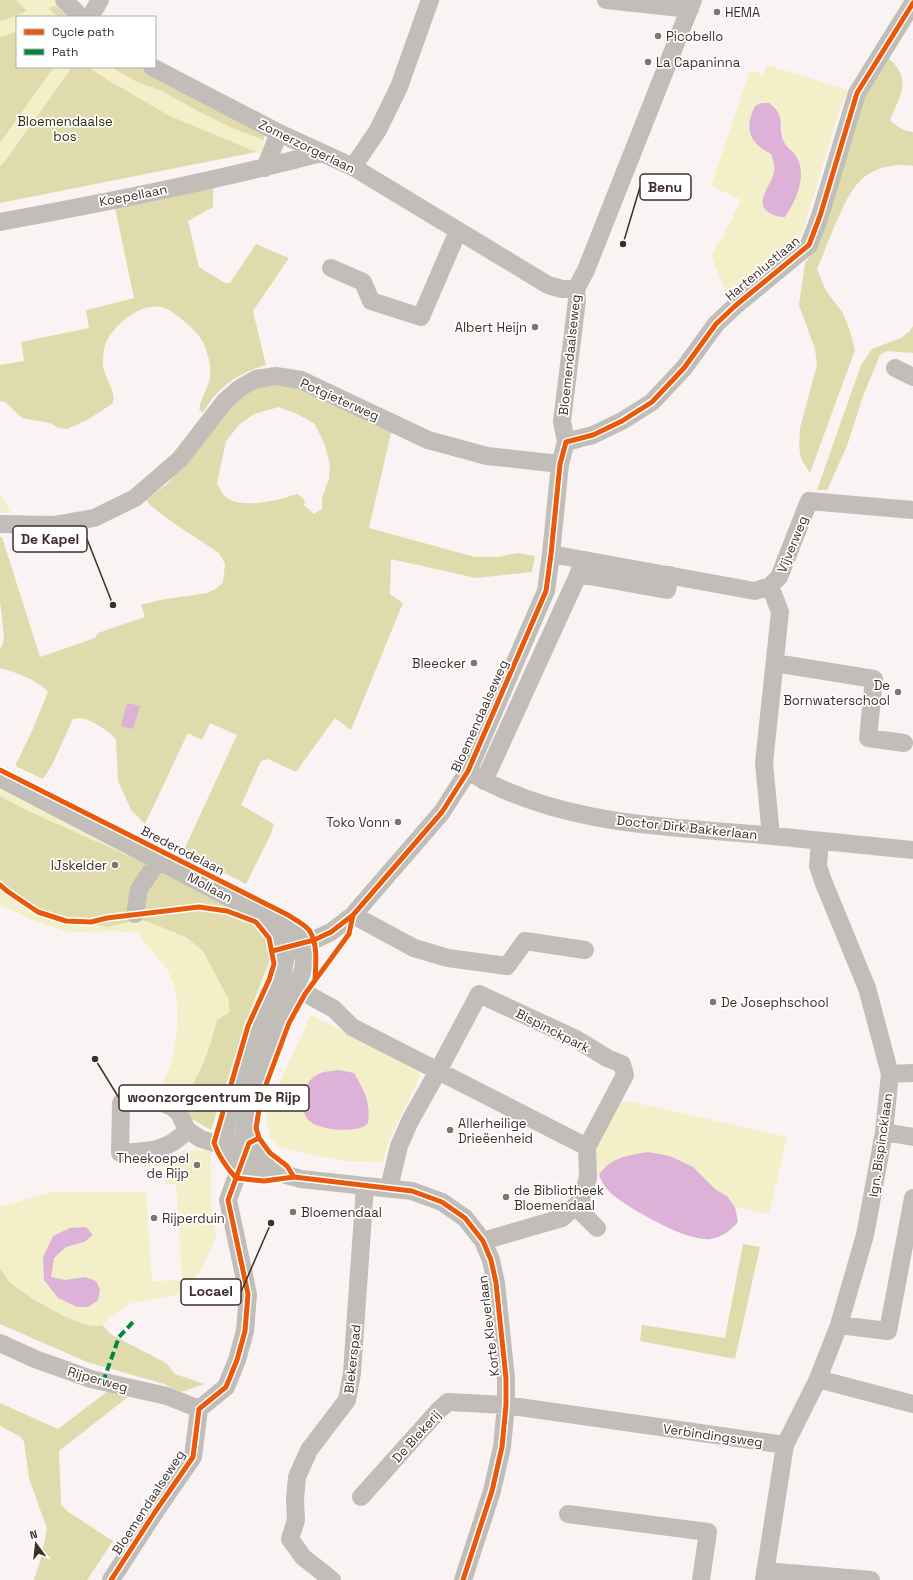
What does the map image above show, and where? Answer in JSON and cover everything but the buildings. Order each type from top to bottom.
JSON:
[{"type":"street","points":[[64,0],[80,16]]},
{"type":"street","points":[[91,16],[100,0]]},
{"type":"street","points":[[353,167],[378,130],[399,87],[430,0]]},
{"type":"street","points":[[606,0],[691,5]]},
{"type":"street","name":"Bloemendaalseweg","points":[[293,946],[331,932],[354,915],[442,812],[468,772],[546,591],[560,464],[566,442],[562,421],[577,300],[576,289],[586,270],[691,5]]},
{"type":"street","name":"Hartenlustlaan","points":[[566,442],[593,435],[622,421],[652,402],[684,368],[716,324],[735,306],[809,245],[820,216],[857,93],[912,8]]},
{"type":"street","name":"Zomerzorgerlaan","points":[[154,68],[279,133],[353,167],[548,285],[562,289],[576,289]]},
{"type":"street","points":[[265,168],[279,133]]},
{"type":"street","name":"Koepellaan","points":[[0,222],[265,168],[321,153]]},
{"type":"street","points":[[331,268],[363,282],[371,302],[421,317],[458,231]]},
{"type":"street","points":[[895,368],[913,377]]},
{"type":"street","name":"Potgieterweg","points":[[0,524],[53,525],[94,518],[135,498],[180,459],[225,400],[240,388],[256,379],[276,376],[301,380],[428,440],[487,456],[560,464]]},
{"type":"street","name":"Vijverweg","points":[[551,554],[581,567],[666,590],[670,575],[755,591],[770,586],[779,576],[809,501],[913,510]]},
{"type":"street","points":[[484,782],[581,567]]},
{"type":"street","points":[[770,586],[780,612],[764,764],[771,836]]},
{"type":"street","points":[[775,663],[874,679],[868,738],[904,743]]},
{"type":"street","name":"Doctor Dirk Bakkerlaan","points":[[468,772],[484,782],[523,798],[573,813],[627,822],[913,850]]},
{"type":"street","name":"Mollaan","points":[[0,778],[249,908],[284,924],[292,929],[297,935],[293,946]]},
{"type":"street","name":"Ign. Bispincklaan","points":[[785,1445],[818,1379],[839,1325],[865,1235],[884,1132],[890,1074],[867,988],[818,866],[820,841]]},
{"type":"street","points":[[135,914],[139,888],[159,860]]},
{"type":"street","points":[[354,915],[414,948],[452,958],[507,966],[525,941],[585,950]]},
{"type":"street","points":[[199,1409],[226,1387],[237,1360],[245,1331],[248,1294],[228,1200],[249,1143],[245,1135],[245,1113],[273,1034],[304,963],[293,946],[286,954],[283,972],[246,1058],[229,1107],[226,1125],[227,1143],[232,1156],[240,1166]]},
{"type":"street","points":[[294,987],[334,1009],[352,1027],[587,1147]]},
{"type":"street","name":"Bispinckpark","points":[[389,1188],[399,1146],[410,1121],[479,994],[576,1039],[607,1058],[622,1064],[625,1075],[587,1147],[588,1178],[580,1202],[562,1218],[483,1241]]},
{"type":"street","points":[[890,1074],[913,1073]]},
{"type":"street","points":[[187,1130],[201,1139],[214,1143],[249,1143]]},
{"type":"street","points":[[884,1132],[913,1137]]},
{"type":"street","name":"Korte Kleverlaan","points":[[249,1143],[259,1157],[279,1173]]},
{"type":"street","name":"Korte Kleverlaan","points":[[240,1166],[259,1172],[279,1173],[301,1179],[412,1191],[442,1202],[465,1218],[483,1241],[491,1260],[496,1283],[506,1378],[506,1405],[502,1448],[492,1491],[464,1580]]},
{"type":"street","name":"Blekerspad","points":[[332,1580],[303,1557],[290,1539],[296,1520],[295,1499],[297,1477],[309,1450],[347,1400],[350,1386],[365,1186]]},
{"type":"street","points":[[839,1325],[888,1331],[913,1198]]},
{"type":"street","points":[[575,1206],[597,1228]]},
{"type":"street","name":"Rijperweg","points":[[0,1343],[35,1359],[91,1379],[168,1396],[199,1409]]},
{"type":"street","points":[[818,1379],[913,1404]]},
{"type":"street","name":"De Blekerij","points":[[361,1497],[438,1411],[448,1402],[506,1405]]},
{"type":"street","name":"Verbindingsweg","points":[[506,1405],[785,1445]]},
{"type":"street","name":"Bloemendaalseweg","points":[[111,1580],[193,1457],[199,1409]]},
{"type":"street","points":[[785,1445],[765,1575],[871,1580]]},
{"type":"street","points":[[568,1514],[708,1532],[701,1580]]},
{"type":"green space","name":"Bloemendaalse bos","points":[[0,0],[55,0],[70,16],[16,16],[16,68],[141,68],[265,133],[262,154],[256,152],[0,203]]},
{"type":"green space","points":[[0,0],[16,0],[27,11],[0,22]]},
{"type":"green space","points":[[56,6],[67,16],[57,16],[48,8]]},
{"type":"green space","points":[[16,31],[16,68],[53,68],[0,143],[0,38]]},
{"type":"green space","points":[[888,58],[896,66],[902,80],[900,95],[890,120],[900,128],[913,132],[913,166],[899,165],[886,167],[872,172],[861,180],[848,197],[842,209],[817,269],[826,291],[843,313],[855,350],[810,473],[801,459],[799,446],[800,428],[817,365],[815,349],[799,305],[805,263],[817,247],[866,94]]},
{"type":"green space","points":[[767,65],[848,90],[839,111],[804,228],[792,249],[782,258],[750,276],[726,293],[711,256],[716,245],[723,237],[741,200],[711,186],[750,70],[763,75]],"holes":[[[781,121],[784,143],[791,149],[778,217],[765,211],[763,205],[774,173],[774,162],[771,154]]]},
{"type":"green space","name":"Bloemendaalse bos","points":[[71,68],[90,68],[170,116],[256,152],[0,203],[0,167]]},
{"type":"green space","points":[[113,68],[142,68],[264,135],[264,140],[232,128],[162,91],[137,82]]},
{"type":"green space","points":[[213,183],[213,207],[188,221],[199,267],[225,283],[230,283],[256,244],[289,258],[253,311],[266,365],[237,377],[229,383],[215,396],[203,413],[199,409],[209,383],[211,372],[210,363],[203,342],[180,318],[165,308],[156,306],[138,311],[129,316],[121,322],[109,337],[105,345],[103,366],[114,398],[112,404],[87,420],[67,429],[59,428],[50,423],[22,418],[5,402],[0,401],[0,365],[24,361],[21,342],[89,328],[86,310],[134,298],[114,203]]},
{"type":"green space","points":[[913,326],[913,353],[887,351],[880,355],[863,396],[847,446],[827,490],[817,490],[861,365],[872,349],[901,338],[909,332]]},
{"type":"green space","points":[[295,384],[392,429],[369,528],[475,557],[498,557],[517,553],[535,556],[532,572],[476,578],[391,559],[390,594],[403,603],[351,730],[335,718],[296,772],[268,759],[261,761],[241,805],[274,824],[271,834],[246,884],[183,852],[237,735],[210,723],[202,740],[188,733],[145,824],[131,810],[118,781],[116,739],[104,729],[89,720],[80,718],[73,719],[52,765],[43,779],[15,766],[32,731],[48,692],[33,680],[12,671],[0,668],[0,648],[4,637],[0,601],[0,537],[2,537],[40,657],[95,638],[98,633],[145,617],[141,605],[160,600],[207,593],[217,588],[223,582],[225,564],[219,553],[172,522],[151,506],[146,500],[167,484],[179,471],[235,402],[262,385]],"holes":[[[279,407],[314,423],[325,445],[330,465],[329,479],[322,498],[322,509],[314,514],[304,505],[305,502],[302,497],[297,494],[261,503],[241,503],[226,497],[217,483],[226,441],[240,424],[254,414]]]},
{"type":"green space","points":[[0,493],[11,513],[0,513]]},
{"type":"green space","points":[[0,784],[218,901],[203,951],[229,998],[230,1012],[217,1020],[199,1073],[181,1103],[174,1091],[159,1088],[166,1076],[176,1039],[177,1013],[174,988],[168,972],[139,933],[113,931],[69,932],[35,921],[0,905]]},
{"type":"green space","points":[[0,796],[28,811],[259,914],[275,947],[248,1016],[211,1130],[192,1119],[181,1103],[199,1073],[217,1020],[230,1012],[228,998],[203,951],[186,937],[139,919],[108,927],[38,912],[7,891],[0,890]]},
{"type":"green space","points":[[311,1015],[418,1068],[420,1074],[419,1078],[389,1140],[383,1162],[343,1161],[281,1148],[271,1140],[267,1123],[268,1107]]},
{"type":"green space","points":[[628,1101],[787,1137],[769,1214],[735,1207],[727,1196],[715,1189],[693,1167],[670,1156],[648,1152],[603,1167],[599,1175],[591,1175],[600,1126],[618,1102]]},
{"type":"green space","points":[[185,1150],[211,1151],[211,1203],[216,1237],[203,1266],[185,1293],[128,1304],[102,1325],[93,1326],[80,1323],[47,1307],[17,1287],[0,1269],[0,1207],[51,1192],[146,1192],[152,1281],[182,1280],[176,1184],[165,1184],[165,1166],[141,1167]]},
{"type":"green space","points":[[743,1244],[760,1247],[735,1359],[640,1341],[642,1325],[725,1338]]},
{"type":"green space","points":[[0,1268],[9,1281],[16,1287],[54,1311],[82,1323],[94,1326],[102,1325],[112,1335],[166,1363],[175,1374],[205,1384],[181,1392],[164,1384],[87,1362],[0,1324]]},
{"type":"green space","points":[[108,1391],[128,1397],[59,1451],[61,1504],[67,1511],[113,1541],[87,1580],[34,1580],[41,1558],[47,1529],[29,1478],[24,1442],[21,1437],[0,1426],[0,1403],[58,1429]]},
{"type":"shaded area","points":[[762,103],[769,103],[778,113],[784,142],[786,146],[795,154],[801,171],[799,188],[785,217],[775,216],[765,209],[763,205],[764,194],[773,177],[774,165],[771,154],[753,140],[749,128],[755,106]]},
{"type":"shaded area","points":[[127,703],[140,706],[133,729],[121,726]]},
{"type":"shaded area","points":[[339,1070],[354,1073],[366,1097],[369,1116],[368,1123],[360,1128],[347,1130],[331,1129],[316,1125],[306,1117],[303,1098],[304,1092],[310,1080],[321,1073]]},
{"type":"shaded area","points":[[648,1152],[670,1156],[693,1167],[715,1189],[727,1196],[735,1207],[738,1222],[729,1231],[719,1237],[700,1239],[674,1230],[645,1216],[621,1201],[604,1186],[599,1175],[608,1165],[620,1158]]},
{"type":"shaded area","points":[[86,1227],[93,1235],[84,1242],[66,1247],[54,1258],[51,1277],[65,1280],[85,1277],[96,1281],[100,1290],[98,1300],[88,1307],[77,1307],[58,1298],[44,1280],[43,1257],[53,1236],[70,1228]]},
{"type":"marked path","points":[[103,1382],[119,1337],[134,1321]]},
{"type":"cycle path","points":[[272,951],[314,940],[331,932],[353,915],[442,812],[468,771],[546,591],[560,464],[566,442],[593,435],[622,421],[652,402],[684,368],[716,324],[735,306],[809,245],[820,216],[857,93],[913,3]]},
{"type":"cycle path","name":"Brederodelaan","points":[[0,770],[288,915],[299,922],[309,930],[314,941],[316,953],[315,979]]},
{"type":"cycle path","points":[[0,885],[38,912],[66,921],[91,922],[107,918],[199,907],[227,911],[256,922],[269,938],[274,964],[269,980],[248,1026],[214,1143],[226,1166],[236,1178],[264,1181],[294,1177],[412,1191],[442,1202],[465,1218],[483,1241],[491,1260],[496,1283],[506,1378],[506,1405],[502,1447],[492,1491],[463,1580]]},
{"type":"cycle path","points":[[294,1177],[287,1166],[270,1153],[259,1138],[256,1128],[261,1098],[289,1023],[305,994],[349,934],[353,915]]},
{"type":"cycle path","points":[[111,1580],[193,1457],[199,1409],[226,1387],[237,1360],[245,1331],[248,1294],[228,1200],[249,1143],[259,1138]]},
{"type":"place","name":"HEMA","points":[[717,12]]},
{"type":"place","name":"Picobello","points":[[658,36]]},
{"type":"place","name":"La Capaninna","points":[[648,62]]},
{"type":"place","name":"Benu","points":[[623,244]]},
{"type":"place","name":"Albert Heijn","points":[[535,327]]},
{"type":"place","name":"De Kapel","points":[[113,605]]},
{"type":"place","name":"Bleecker","points":[[474,663]]},
{"type":"place","name":"De Bornwaterschool","points":[[898,692]]},
{"type":"place","name":"Toko Vonn","points":[[398,822]]},
{"type":"place","name":"IJskelder","points":[[115,865]]},
{"type":"place","name":"De Josephschool","points":[[713,1002]]},
{"type":"place","name":"woonzorgcentrum De Rijp","points":[[95,1059]]},
{"type":"place","name":"Allerheilige Drieëenheid","points":[[450,1130]]},
{"type":"place","name":"Theekoepel de Rijp","points":[[197,1165]]},
{"type":"place","name":"de Bibliotheek Bloemendaal","points":[[506,1197]]},
{"type":"place","name":"Bloemendaal","points":[[293,1212]]},
{"type":"place","name":"Rijperduin","points":[[154,1218]]},
{"type":"place","name":"Locael","points":[[271,1223]]}]
